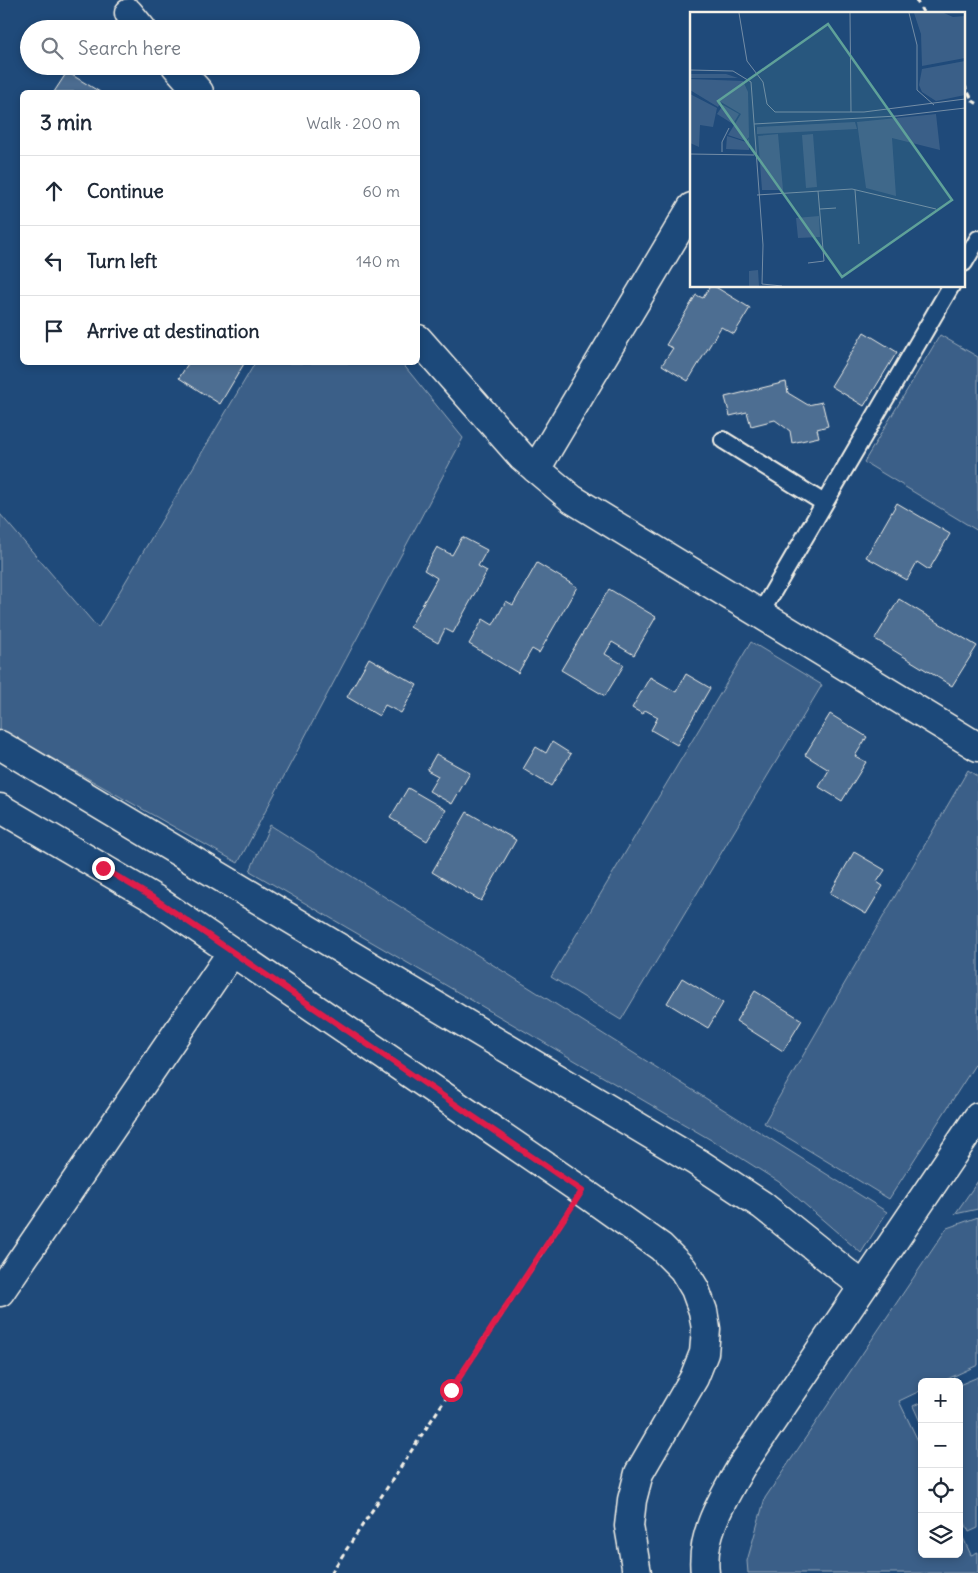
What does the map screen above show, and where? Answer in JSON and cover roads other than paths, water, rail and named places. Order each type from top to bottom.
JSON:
[{"type":"street","points":[[184,75],[197,90]]},
{"type":"street","points":[[536,469],[690,210]]},
{"type":"street","points":[[420,341],[536,469],[572,499],[978,747]]},
{"type":"street","points":[[0,745],[697,1162],[762,1205],[863,1286]]},
{"type":"street","points":[[0,808],[155,899],[582,1191],[661,1247],[683,1269],[695,1289],[706,1329],[704,1353],[694,1378],[639,1473],[632,1500],[629,1526],[637,1573]]},
{"type":"street","points":[[0,1292],[232,952]]},
{"type":"street","points":[[705,1573],[704,1550],[713,1521],[726,1493],[978,1117]]},
{"type":"lane","points":[[966,260],[978,239]]},
{"type":"lane","points":[[760,614],[950,288]]},
{"type":"lane","points":[[723,440],[824,503]]}]
